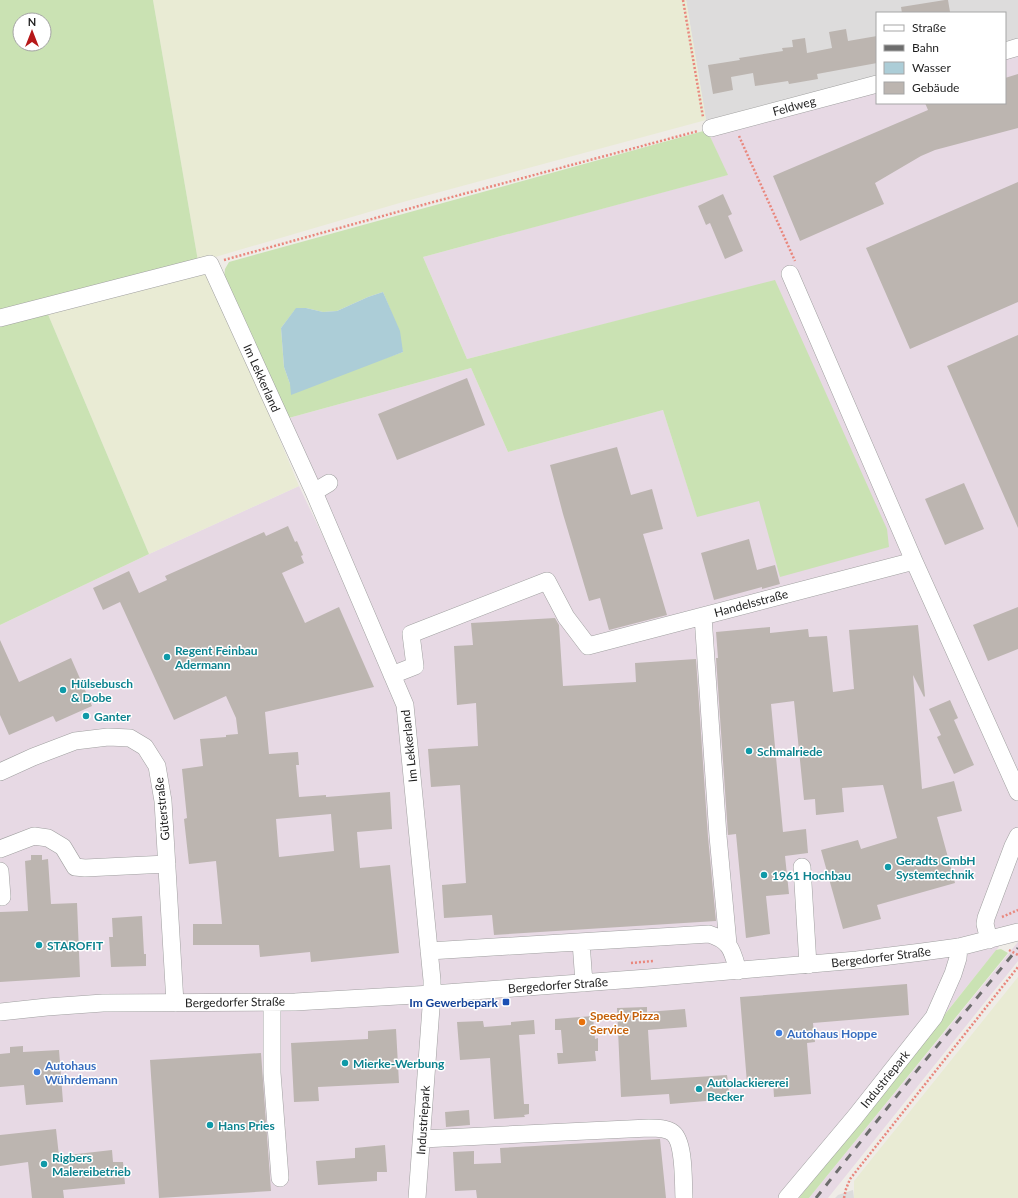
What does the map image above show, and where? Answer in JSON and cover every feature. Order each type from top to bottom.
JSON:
[{"type":"street","points":[[1006,51],[1018,47]]},
{"type":"street","name":"Feldweg","points":[[708,128],[876,84]]},
{"type":"street","points":[[0,318],[210,264]]},
{"type":"street","name":"Im Lekkerland","points":[[210,264],[314,492],[405,705],[432,980],[432,994]]},
{"type":"street","points":[[790,274],[914,561],[1018,792]]},
{"type":"street","points":[[314,492],[329,483]]},
{"type":"street","name":"Handelsstraße","points":[[392,675],[415,666],[411,634],[547,581],[566,617],[588,646],[914,561]]},
{"type":"street","points":[[703,616],[718,836],[728,944],[734,955],[738,970]]},
{"type":"street","name":"Güterstraße","points":[[0,772],[75,741],[108,737],[130,738],[145,747],[158,766],[163,801],[175,1003]]},
{"type":"street","points":[[0,849],[34,836],[48,838],[63,848],[75,867],[85,868],[167,864]]},
{"type":"street","points":[[989,940],[985,924],[986,918],[1018,836]]},
{"type":"street","points":[[802,867],[808,965]]},
{"type":"street","points":[[0,871],[2,897]]},
{"type":"street","name":"Bergedorfer Straße","points":[[0,1012],[102,1003],[272,1002],[432,994],[584,983],[872,959],[959,947],[1018,932]]},
{"type":"street","points":[[429,951],[709,934],[719,937],[728,944]]},
{"type":"street","points":[[581,942],[584,983]]},
{"type":"street","name":"Industriepark","points":[[787,1198],[855,1117],[934,1017],[953,974],[958,958],[959,947]]},
{"type":"street","name":"Industriepark","points":[[417,1198],[432,994]]},
{"type":"street","points":[[272,1002],[272,1073],[280,1178]]},
{"type":"street","points":[[422,1139],[649,1128],[662,1129],[672,1132],[677,1137],[681,1148],[684,1198]]},
{"type":"path","points":[[210,264],[708,128],[683,0]]},
{"type":"path","points":[[733,122],[799,270],[790,274]]},
{"type":"path","points":[[844,1198],[850,1180],[1018,967]]},
{"type":"shaded area","points":[[686,0],[1018,0],[1018,39],[1006,43],[1006,12],[876,12],[876,76],[706,120]]},
{"type":"shaded area","points":[[1018,49],[1018,923],[797,1198],[0,1198],[0,625],[149,554],[299,486],[349,591],[285,419],[471,368],[508,452],[663,410],[697,516],[775,281],[467,359],[423,257],[727,175],[707,130],[706,120],[876,81],[876,104],[1006,104],[1006,52]]},
{"type":"shaded area","points":[[1018,942],[1018,961],[828,1198],[809,1198]]},
{"type":"shaded area","points":[[853,1190],[854,1198],[835,1198],[838,1195]]},
{"type":"green space","points":[[0,0],[153,0],[198,261],[47,312],[149,554],[0,625]]},
{"type":"green space","points":[[153,0],[686,0],[706,120],[403,202],[205,260],[299,486],[149,554],[47,312],[198,261]]},
{"type":"green space","points":[[707,130],[728,175],[423,257],[467,359],[775,280],[887,529],[889,547],[780,577],[759,501],[697,517],[663,410],[508,452],[471,368],[285,419],[224,278],[225,269],[229,262]],"holes":[[[383,292],[390,309],[403,352],[374,362],[290,384],[284,367],[281,328],[294,311],[306,308],[323,312],[337,311]]]},
{"type":"green space","points":[[1001,949],[1008,953],[809,1198],[799,1198],[996,950]]},
{"type":"green space","points":[[1018,977],[1018,1198],[854,1198],[854,1181]]},
{"type":"water","points":[[383,292],[400,331],[403,352],[291,395],[290,384],[284,367],[281,328],[296,308],[306,308],[323,312],[337,311]]},
{"type":"building","points":[[948,0],[950,12],[902,12],[901,7]]},
{"type":"building","points":[[846,29],[848,41],[876,36],[876,63],[817,74],[818,79],[789,84],[788,81],[755,86],[753,73],[731,77],[733,90],[713,94],[708,65],[783,51],[782,48],[793,47],[792,40],[805,38],[807,53],[832,48],[829,32]]},
{"type":"building","points":[[1018,74],[1018,128],[935,150],[921,156],[875,183],[884,204],[800,241],[773,176],[928,110],[925,104],[1006,104],[1006,78]]},
{"type":"building","points":[[1018,182],[1018,302],[910,349],[866,248]]},
{"type":"building","points":[[723,194],[732,214],[728,216],[743,251],[725,259],[710,223],[706,225],[698,206]]},
{"type":"building","points":[[1018,335],[1018,528],[947,366]]},
{"type":"building","points":[[467,378],[485,425],[397,460],[378,414]]},
{"type":"building","points":[[617,447],[631,495],[652,489],[663,529],[643,534],[667,615],[609,630],[600,598],[589,601],[550,465]]},
{"type":"building","points":[[964,483],[984,529],[945,545],[925,499]]},
{"type":"building","points":[[288,526],[295,542],[297,541],[303,555],[301,556],[304,563],[282,573],[305,623],[339,607],[374,687],[265,712],[269,754],[298,752],[299,765],[296,765],[299,797],[326,795],[326,797],[390,792],[392,829],[357,832],[360,868],[390,865],[399,953],[311,962],[310,952],[260,957],[259,945],[193,945],[193,924],[222,924],[216,861],[189,864],[184,819],[187,818],[182,769],[203,766],[200,739],[226,737],[226,735],[238,734],[236,718],[226,696],[174,720],[120,602],[103,610],[93,588],[129,571],[139,593],[167,580],[165,576],[264,532],[266,536]],"holes":[[[331,814],[334,851],[279,857],[276,819]]]},
{"type":"building","points":[[749,539],[757,570],[775,565],[780,584],[762,589],[762,587],[714,600],[701,553]]},
{"type":"building","points":[[1018,607],[1018,649],[988,661],[973,625]]},
{"type":"building","points":[[555,618],[559,625],[563,686],[636,682],[635,663],[696,659],[708,837],[716,921],[494,935],[492,915],[444,918],[442,885],[466,883],[460,785],[431,787],[428,749],[478,746],[476,703],[457,705],[454,646],[473,645],[471,623]]},
{"type":"building","points":[[918,625],[924,697],[913,675],[922,789],[954,781],[962,811],[937,817],[955,883],[877,905],[881,919],[843,929],[821,850],[858,840],[861,849],[897,838],[883,785],[842,788],[844,812],[816,815],[815,799],[804,800],[794,701],[771,704],[783,832],[806,829],[808,853],[785,856],[789,894],[766,896],[770,934],[746,938],[736,834],[728,835],[716,658],[718,658],[716,632],[770,627],[770,633],[808,629],[809,637],[827,636],[833,692],[854,689],[849,630]]},
{"type":"building","points":[[0,640],[19,682],[71,658],[92,706],[56,722],[53,716],[9,735],[0,715]]},
{"type":"building","points":[[950,700],[958,718],[954,720],[974,765],[954,774],[937,737],[941,735],[929,709]]},
{"type":"building","name":"STAROFIT","points":[[31,855],[42,855],[42,860],[48,859],[51,904],[77,903],[80,977],[0,982],[0,912],[28,911],[25,861],[31,860]]},
{"type":"building","points":[[142,916],[146,966],[111,967],[109,937],[113,937],[112,918]]},
{"type":"building","name":"Autohaus Hoppe","points":[[907,984],[909,1015],[813,1023],[815,1042],[807,1043],[811,1094],[774,1097],[773,1081],[747,1083],[740,997]]},
{"type":"building","points":[[647,1007],[647,1012],[685,1009],[687,1027],[648,1030],[651,1080],[727,1075],[730,1099],[670,1104],[669,1094],[621,1097],[617,1008]]},
{"type":"building","points":[[593,1016],[595,1039],[598,1038],[598,1051],[595,1051],[596,1061],[558,1064],[557,1053],[563,1053],[561,1030],[555,1030],[555,1019]]},
{"type":"building","points":[[534,1020],[535,1034],[519,1035],[524,1104],[529,1104],[529,1114],[524,1115],[525,1117],[494,1119],[490,1058],[460,1060],[457,1022],[483,1021],[484,1027],[511,1025],[511,1022]]},
{"type":"building","name":"Mierke-Werbung","points":[[396,1029],[399,1083],[318,1087],[319,1101],[294,1102],[291,1043],[368,1039],[368,1031]]},
{"type":"building","points":[[23,1046],[23,1052],[59,1050],[63,1102],[26,1105],[24,1085],[0,1087],[0,1054],[10,1053],[10,1047]]},
{"type":"building","name":"Hans Pries","points":[[261,1053],[271,1191],[159,1198],[150,1060]]},
{"type":"building","points":[[469,1110],[470,1125],[446,1127],[445,1112]]},
{"type":"building","points":[[56,1129],[59,1156],[112,1150],[113,1162],[123,1162],[125,1184],[63,1190],[64,1198],[32,1198],[28,1162],[0,1166],[0,1135]]},
{"type":"building","points":[[660,1139],[666,1198],[477,1198],[476,1190],[455,1191],[453,1152],[474,1151],[474,1164],[501,1163],[500,1148]]},
{"type":"building","points":[[385,1145],[387,1172],[377,1172],[377,1181],[318,1185],[316,1161],[355,1158],[355,1148]]},
{"type":"railway","points":[[816,1198],[919,1068],[1018,948]]},
{"type":"place","name":"Regent Feinbau Adermann","points":[[167,657]]},
{"type":"place","name":"Hülsebusch & Dobe","points":[[63,690]]},
{"type":"place","name":"Ganter","points":[[86,716]]},
{"type":"place","name":"Schmalriede","points":[[749,751]]},
{"type":"place","name":"Geradts GmbH Systemtechnik","points":[[888,867]]},
{"type":"place","name":"1961 Hochbau","points":[[764,875]]},
{"type":"place","name":"STAROFIT","points":[[39,945]]},
{"type":"place","name":"Im Gewerbepark","points":[[506,1002]]},
{"type":"place","name":"Speedy Pizza Service","points":[[582,1022]]},
{"type":"place","name":"Autohaus Hoppe","points":[[779,1033]]},
{"type":"place","name":"Mierke-Werbung","points":[[345,1063]]},
{"type":"place","name":"Autohaus Wührdemann","points":[[37,1072]]},
{"type":"place","name":"Autolackiererei Becker","points":[[699,1089]]},
{"type":"place","name":"Hans Pries","points":[[210,1125]]},
{"type":"place","name":"Rigbers Malereibetrieb","points":[[44,1164]]}]
